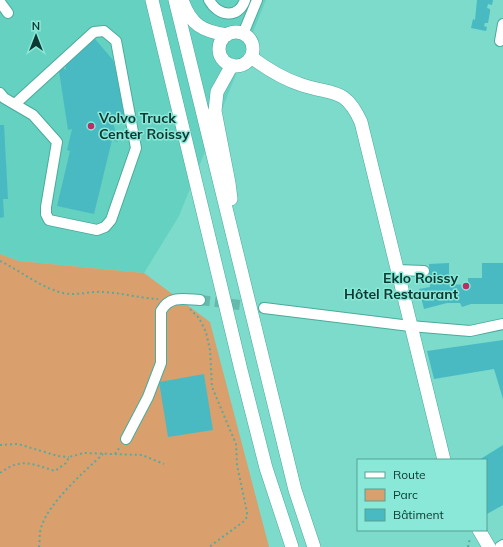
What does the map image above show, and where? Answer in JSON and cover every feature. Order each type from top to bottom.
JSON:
[{"type":"main road","points":[[152,0],[266,468],[292,547]]},
{"type":"main road","points":[[175,0],[195,87],[234,238],[295,490],[314,547]]},
{"type":"main road","points":[[182,0],[186,10],[198,26],[213,33],[227,35],[238,32],[243,34],[251,41],[253,52],[251,57],[242,65],[232,65],[223,59],[220,54],[220,43],[227,35]]},
{"type":"main road","points":[[251,57],[271,72],[302,86],[324,90],[344,96],[355,108],[361,122],[396,270],[444,459]]},
{"type":"main road","points":[[232,65],[216,92],[214,111],[229,183],[234,238]]},
{"type":"main road","points":[[480,531],[490,547]]},
{"type":"street","points":[[209,0],[214,9],[224,13],[235,13],[242,7],[245,0]]},
{"type":"street","points":[[243,34],[257,0]]},
{"type":"street","points":[[0,2],[8,13]]},
{"type":"street","points":[[500,41],[503,24]]},
{"type":"street","points":[[0,93],[15,104],[33,115],[57,142],[46,207],[46,214],[49,220],[97,230],[105,227],[111,220],[136,148],[116,41],[104,31],[94,32],[15,104]]},
{"type":"street","points":[[396,270],[424,271]]},
{"type":"street","points":[[126,439],[148,397],[161,362],[161,311],[164,304],[170,300],[181,298],[200,300]]},
{"type":"street","points":[[264,308],[410,326],[470,331],[503,324]]},
{"type":"path","points":[[0,261],[64,293],[124,293],[144,298],[170,300]]},
{"type":"path","points":[[188,307],[199,318],[206,332],[210,350],[212,387],[236,444],[236,465],[247,512],[247,517],[243,522],[209,547]]},
{"type":"path","points":[[0,445],[18,444],[58,456],[69,457],[84,453],[142,455],[164,464]]},
{"type":"path","points":[[39,547],[40,528],[48,512],[72,483],[103,453]]},
{"type":"path","points":[[0,473],[10,466],[21,462],[31,463],[55,471],[66,463],[69,457]]},
{"type":"shaded area","points":[[0,0],[266,0],[179,216],[144,273],[19,261],[0,254]]},
{"type":"green space","points":[[0,254],[19,261],[144,273],[210,322],[269,547],[0,547]]},
{"type":"building","points":[[477,0],[493,0],[492,5],[488,4],[487,8],[490,9],[490,12],[488,23],[485,23],[484,26],[487,27],[486,31],[471,28],[473,19],[475,20]]},
{"type":"building","name":"Volvo Truck Center Roissy","points":[[95,39],[113,60],[128,118],[113,122],[118,142],[112,140],[94,214],[57,206],[70,151],[67,150],[72,129],[68,130],[59,71],[63,67],[65,70],[65,66]]},
{"type":"building","points":[[0,125],[4,125],[8,199],[3,199],[4,217],[0,218]]},
{"type":"building","name":"Eklo Roissy Hôtel Restaurant","points":[[449,263],[449,284],[468,285],[468,278],[482,278],[482,263],[503,263],[503,304],[471,304],[462,307],[460,303],[447,303],[424,309],[419,289],[430,287],[429,264]]},
{"type":"building","points":[[503,340],[503,399],[494,369],[434,379],[427,351]]},
{"type":"building","points":[[204,374],[213,430],[168,437],[159,382]]},
{"type":"building","points":[[503,445],[503,505],[487,514],[487,459],[481,459]]},
{"type":"tunnel","points":[[200,300],[264,308]]},
{"type":"place","name":"Volvo Truck Center Roissy","points":[[91,126]]},
{"type":"place","name":"Eklo Roissy Hôtel Restaurant","points":[[466,286]]}]
